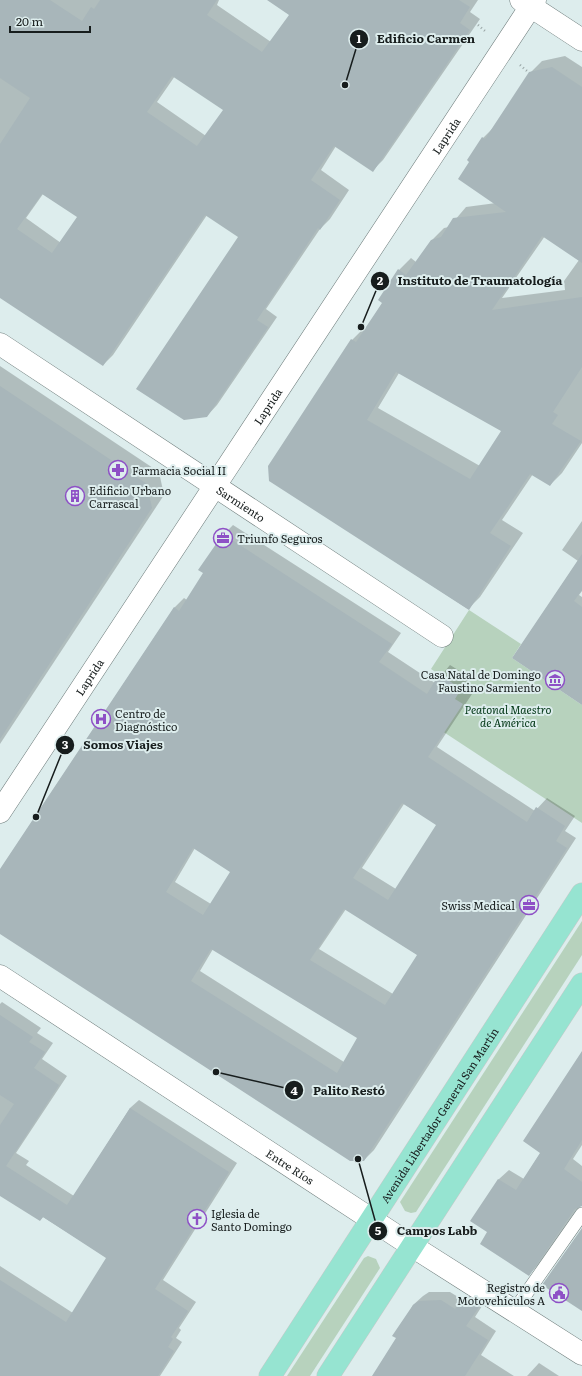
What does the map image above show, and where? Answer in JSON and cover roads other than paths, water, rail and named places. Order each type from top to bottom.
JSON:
[{"type":"main road","name":"Avenida Libertador General San Martín","points":[[270,1376],[582,894]]},
{"type":"main road","points":[[328,1376],[582,984]]},
{"type":"street","points":[[529,2],[582,40]]},
{"type":"street","name":"Laprida","points":[[0,812],[215,487],[529,2]]},
{"type":"street","name":"Sarmiento","points":[[0,344],[442,636]]},
{"type":"street","name":"Entre Ríos","points":[[0,976],[412,1246],[582,1354]]},
{"type":"lane","points":[[514,1311],[582,1214]]},
{"type":"place","name":"Edificio Carmen","points":[[345,85]]},
{"type":"place","name":"Instituto de Traumatología","points":[[361,327]]},
{"type":"place","name":"Farmacia Social II","points":[[118,470]]},
{"type":"place","name":"Edificio Urbano Carrascal","points":[[75,496]]},
{"type":"place","name":"Triunfo Seguros","points":[[223,538]]},
{"type":"place","name":"Casa Natal de Domingo Faustino Sarmiento","points":[[555,680]]},
{"type":"place","name":"Centro de Diagnóstico","points":[[101,719]]},
{"type":"place","name":"Somos Viajes","points":[[36,817]]},
{"type":"place","name":"Swiss Medical","points":[[529,905]]},
{"type":"place","name":"Palito Restó","points":[[216,1072]]},
{"type":"place","name":"Campos Labb","points":[[358,1159]]},
{"type":"place","name":"Iglesia de Santo Domingo","points":[[197,1219]]},
{"type":"place","name":"Registro de Motovehículos A","points":[[559,1293]]},
{"type":"park label","name":"Peatonal Maestro de América","points":[[508,715]]}]
